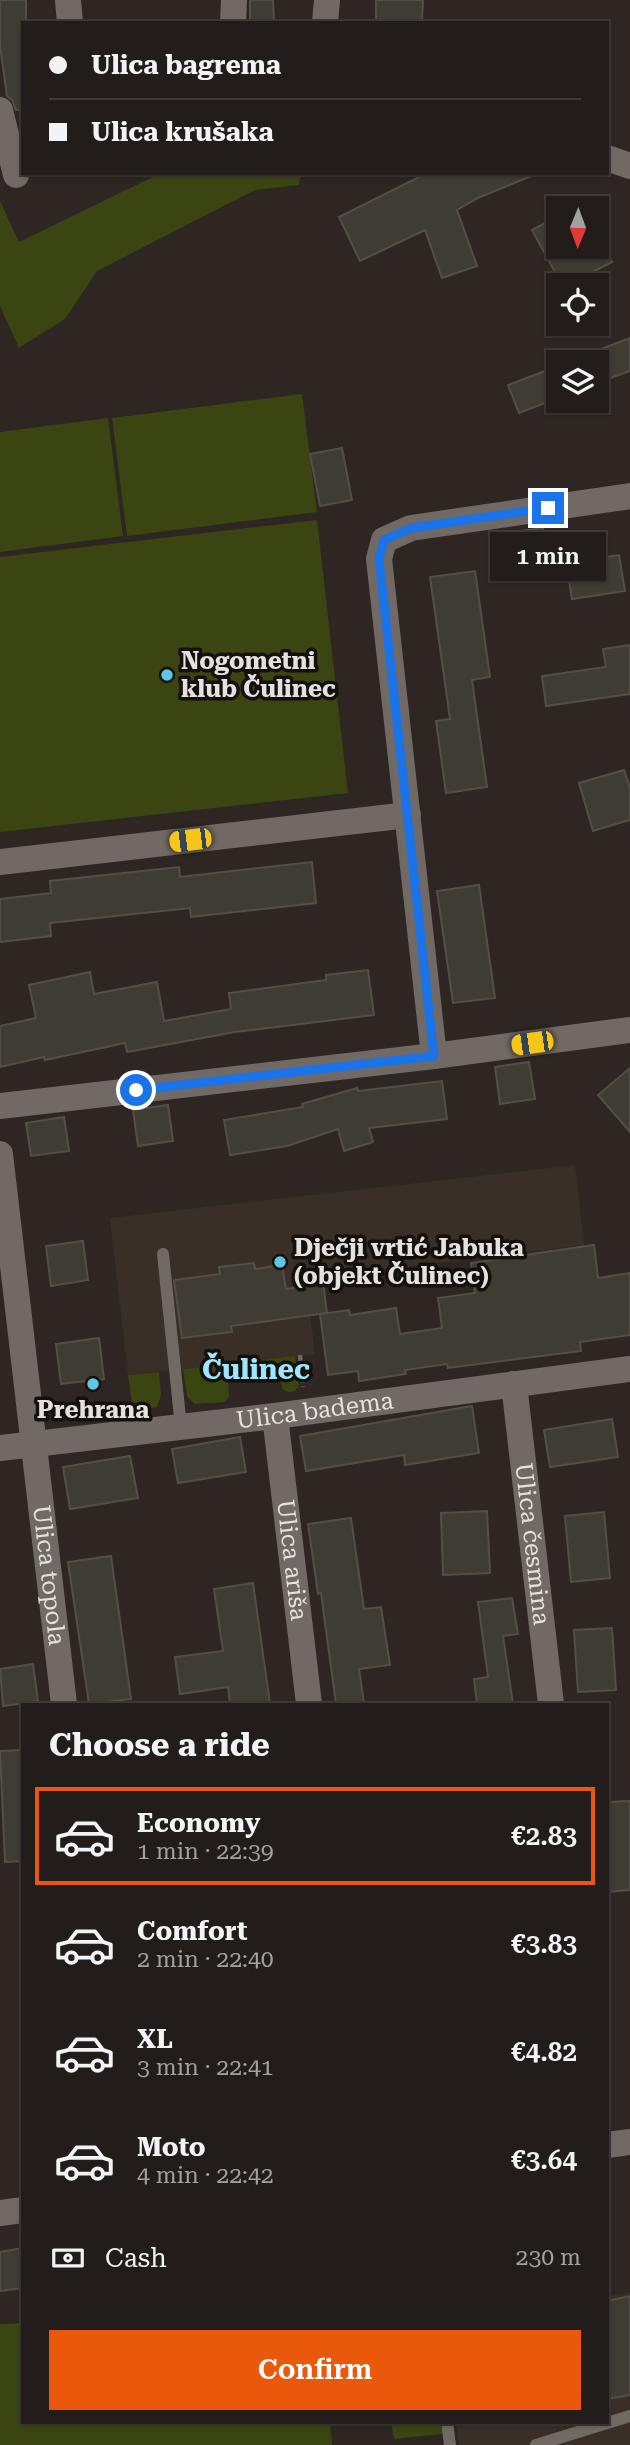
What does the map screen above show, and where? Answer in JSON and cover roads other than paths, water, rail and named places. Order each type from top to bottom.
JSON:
[{"type":"street","points":[[68,0],[70,21]]},
{"type":"street","points":[[233,21],[234,0]]},
{"type":"street","points":[[325,21],[327,0]]},
{"type":"street","points":[[0,110],[13,177]]},
{"type":"street","points":[[609,159],[630,166]]},
{"type":"street","points":[[434,1056],[379,559],[384,540],[411,528],[630,496]]},
{"type":"street","points":[[0,862],[408,815]]},
{"type":"street","points":[[0,1106],[434,1056],[630,1030]]},
{"type":"street","name":"Ulica topola","points":[[0,1154],[64,1703]]},
{"type":"street","name":"Ulica badema","points":[[0,1448],[275,1416],[630,1369]]},
{"type":"street","name":"Ulica česmina","points":[[514,1384],[551,1703]]},
{"type":"street","name":"Ulica ariša","points":[[275,1416],[309,1703]]},
{"type":"street","points":[[609,2145],[630,2142]]},
{"type":"street","points":[[0,2213],[21,2210]]},
{"type":"lane","points":[[163,1254],[181,1427]]},
{"type":"lane","points":[[609,2422],[630,2416]]},
{"type":"lane","points":[[447,2424],[450,2445]]},
{"type":"lane","points":[[536,2445],[604,2424]]},
{"type":"place","name":"Nogometni klub Čulinec","points":[[167,675]]},
{"type":"place","name":"Dječji vrtić Jabuka (objekt Čulinec)","points":[[280,1262]]},
{"type":"place","name":"Prehrana","points":[[93,1384]]},
{"type":"district","name":"Čulinec","points":[[256,1369]]}]
